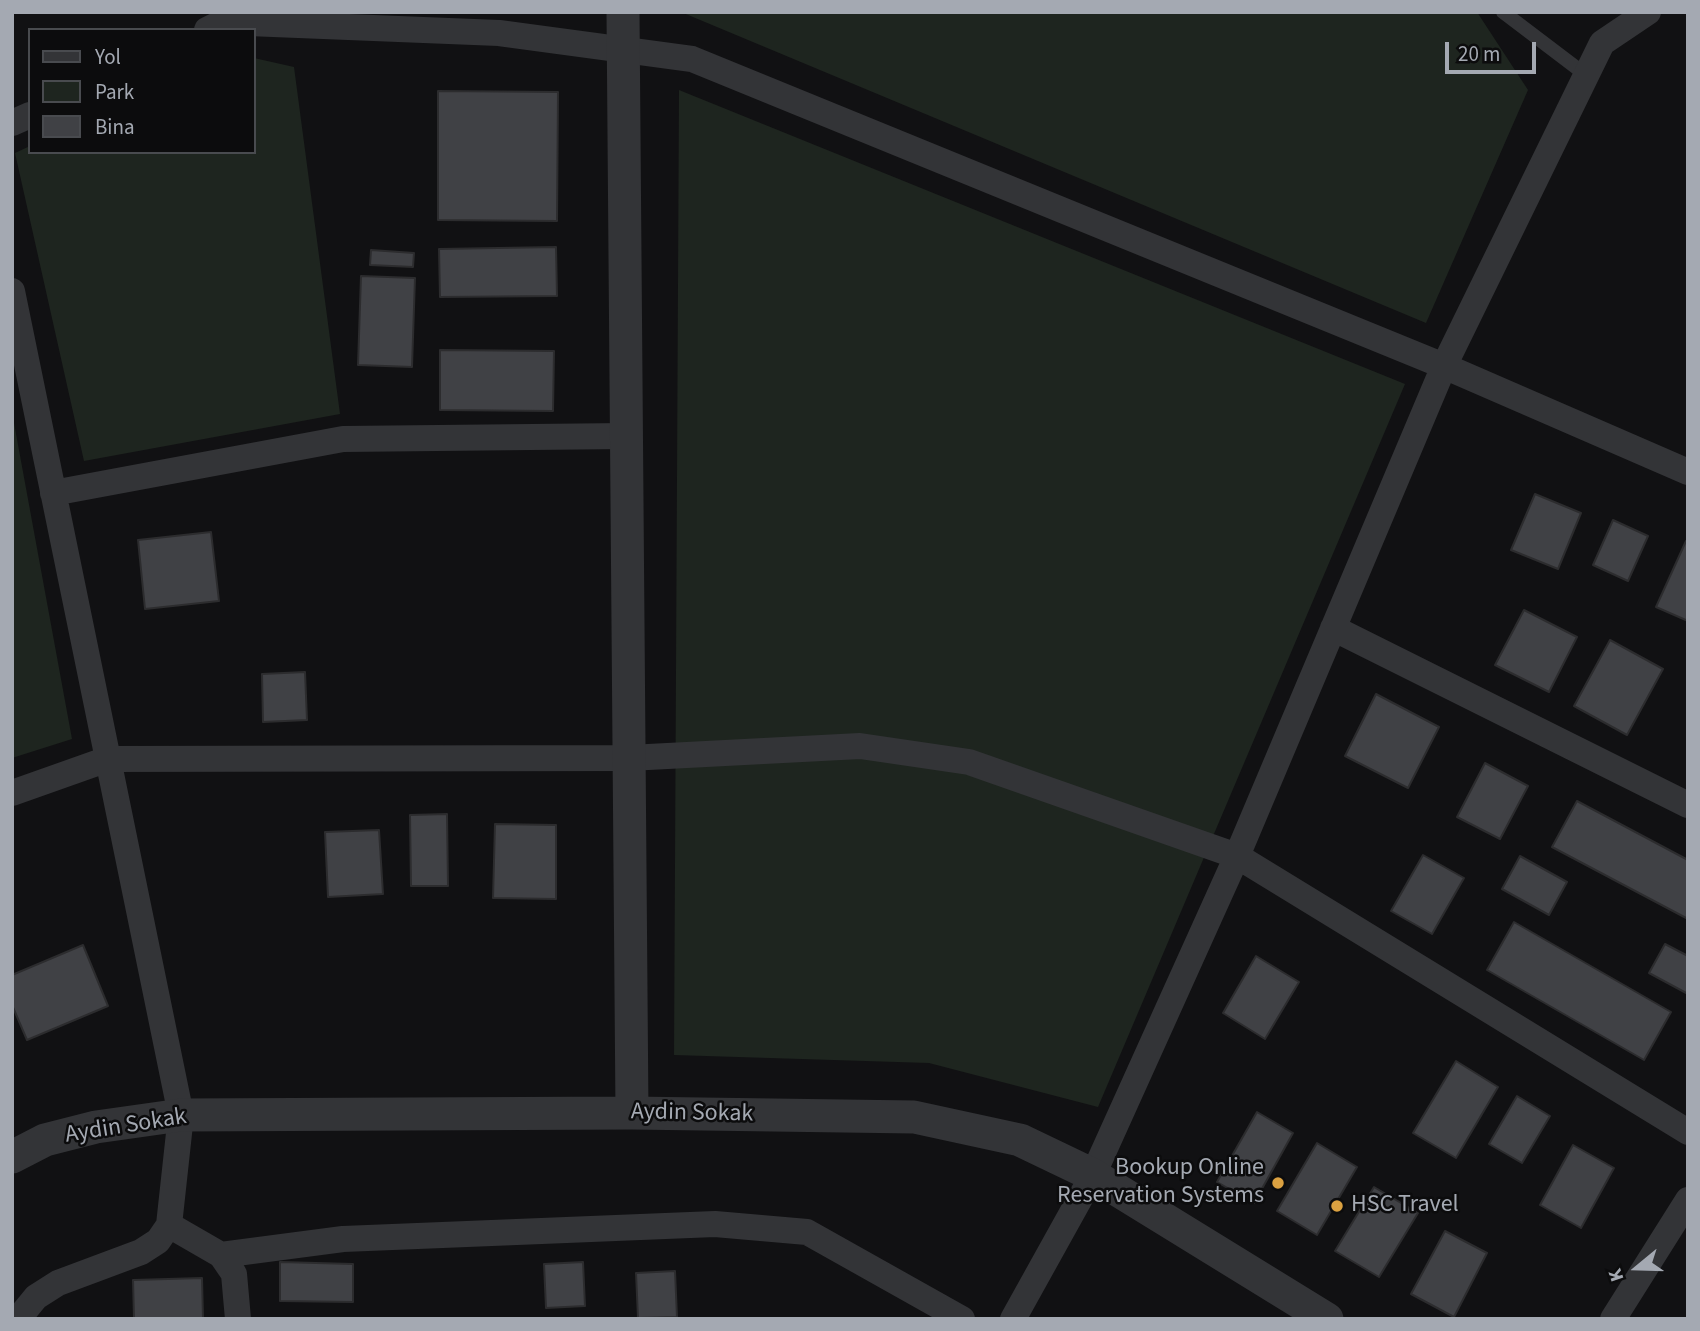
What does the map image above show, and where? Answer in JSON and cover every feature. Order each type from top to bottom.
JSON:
[{"type":"street","points":[[623,12],[632,1113]]},
{"type":"street","points":[[1013,1319],[1093,1175],[1237,856],[1444,366],[1602,43],[1648,12]]},
{"type":"street","points":[[216,21],[499,33],[692,59],[1444,366],[1688,471]]},
{"type":"street","points":[[12,123],[28,116]]},
{"type":"street","points":[[12,291],[181,1115],[169,1225],[158,1241],[141,1252],[58,1283],[36,1297],[18,1319]]},
{"type":"street","points":[[53,492],[344,439],[626,436]]},
{"type":"street","points":[[1333,628],[1688,805]]},
{"type":"street","points":[[12,793],[108,759],[629,758],[860,746],[969,762],[1237,856],[1688,1132]]},
{"type":"street","name":"Aydin Sokak","points":[[12,1157],[45,1140],[96,1127],[181,1115],[632,1113],[914,1117],[1020,1140],[1093,1175],[1327,1319]]},
{"type":"street","points":[[1613,1319],[1688,1199]]},
{"type":"street","points":[[221,1255],[342,1238],[715,1224],[807,1232],[962,1319]]},
{"type":"street","points":[[169,1225],[221,1255],[234,1274],[238,1319]]},
{"type":"lane","points":[[1503,12],[1586,75]]},
{"type":"green space","points":[[681,12],[1477,12],[1528,90],[1426,323]]},
{"type":"green space","points":[[256,58],[294,67],[340,414],[84,461],[15,153],[28,147],[28,154],[256,154]]},
{"type":"green space","points":[[679,90],[1405,384],[1098,1107],[929,1063],[674,1055]]},
{"type":"green space","points":[[12,412],[72,739],[12,758]]},
{"type":"building","points":[[438,91],[558,92],[557,221],[438,220]]},
{"type":"building","points":[[556,247],[557,296],[440,297],[439,249]]},
{"type":"building","points":[[371,250],[414,253],[413,267],[370,265]]},
{"type":"building","points":[[361,276],[415,278],[412,367],[358,365]]},
{"type":"building","points":[[440,350],[554,351],[553,411],[440,410]]},
{"type":"building","points":[[1535,494],[1581,513],[1558,569],[1511,550]]},
{"type":"building","points":[[1613,520],[1648,536],[1628,581],[1593,565]]},
{"type":"building","points":[[211,532],[219,601],[145,609],[138,540]]},
{"type":"building","points":[[1686,541],[1688,542],[1688,621],[1656,607]]},
{"type":"building","points":[[1524,610],[1577,637],[1549,692],[1495,665]]},
{"type":"building","points":[[1610,640],[1663,669],[1627,735],[1574,706]]},
{"type":"building","points":[[305,672],[307,720],[263,722],[262,674]]},
{"type":"building","points":[[1376,694],[1439,727],[1408,788],[1345,756]]},
{"type":"building","points":[[1485,763],[1528,786],[1500,839],[1457,817]]},
{"type":"building","points":[[1577,801],[1688,860],[1688,919],[1552,847]]},
{"type":"building","points":[[447,814],[448,886],[411,886],[410,815]]},
{"type":"building","points":[[495,824],[556,825],[556,899],[493,898]]},
{"type":"building","points":[[379,830],[383,894],[328,897],[325,832]]},
{"type":"building","points":[[1423,855],[1464,878],[1432,934],[1391,911]]},
{"type":"building","points":[[1520,856],[1567,882],[1549,915],[1502,889]]},
{"type":"building","points":[[1514,922],[1671,1012],[1644,1060],[1487,970]]},
{"type":"building","points":[[1665,944],[1688,956],[1688,994],[1649,973]]},
{"type":"building","points":[[83,945],[108,1006],[27,1040],[12,1005],[12,975]]},
{"type":"building","points":[[1256,956],[1299,982],[1265,1039],[1223,1013]]},
{"type":"building","points":[[1456,1061],[1498,1087],[1456,1158],[1413,1133]]},
{"type":"building","points":[[1517,1096],[1550,1116],[1522,1163],[1489,1144]]},
{"type":"building","points":[[1257,1112],[1293,1133],[1254,1203],[1217,1182]]},
{"type":"building","points":[[1317,1143],[1357,1167],[1317,1235],[1277,1211]]},
{"type":"building","points":[[1573,1145],[1614,1168],[1581,1228],[1540,1205]]},
{"type":"building","points":[[1374,1187],[1418,1213],[1379,1277],[1335,1251]]},
{"type":"building","points":[[1445,1231],[1487,1253],[1454,1317],[1411,1294]]},
{"type":"building","points":[[280,1262],[353,1264],[353,1302],[280,1301]]},
{"type":"building","points":[[583,1262],[585,1306],[546,1308],[544,1264]]},
{"type":"building","points":[[675,1271],[677,1317],[638,1318],[636,1273]]},
{"type":"building","points":[[202,1278],[203,1318],[134,1319],[133,1280]]},
{"type":"place","name":"Bookup Online Reservation Systems","points":[[1278,1183]]},
{"type":"place","name":"HSC Travel","points":[[1337,1206]]}]
